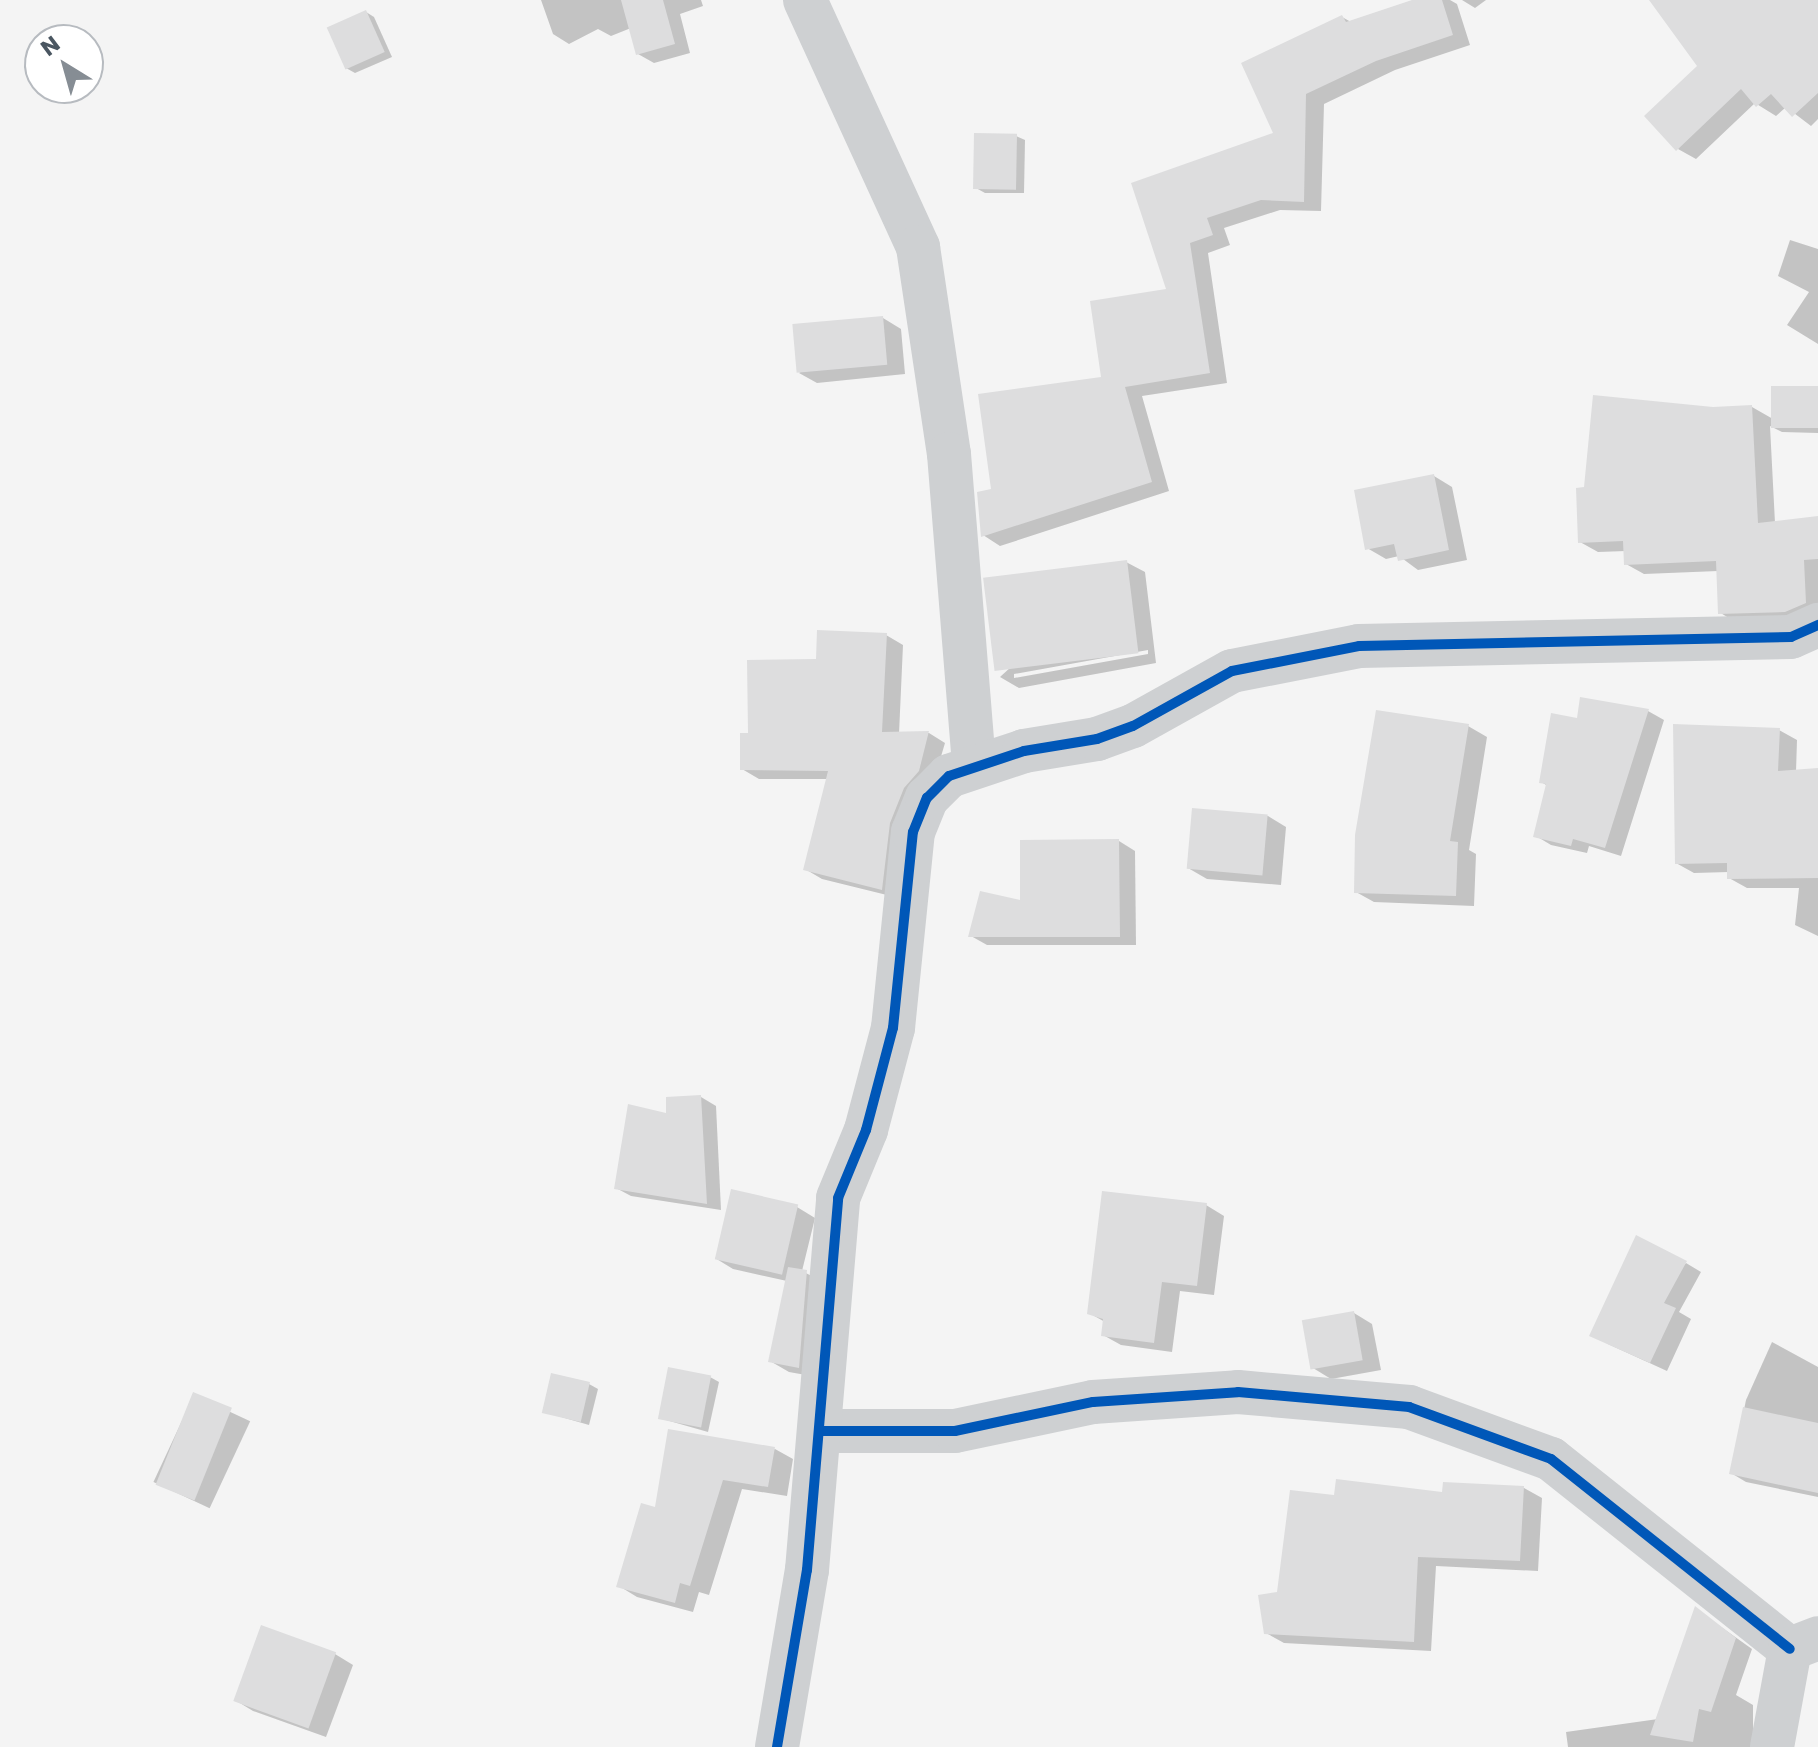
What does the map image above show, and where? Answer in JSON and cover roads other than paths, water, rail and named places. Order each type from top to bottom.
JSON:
[{"type":"street","points":[[805,0],[918,247],[949,454],[974,767]]},
{"type":"street","points":[[777,1747],[807,1570],[838,1198],[866,1130],[893,1028],[913,832],[927,798],[949,776],[974,767],[1024,751],[1097,739],[1133,726],[1232,671],[1359,646],[1791,637],[1818,625]]},
{"type":"street","points":[[820,1431],[955,1431],[1093,1402],[1238,1392],[1409,1407],[1551,1459],[1804,1644],[1772,1747]]}]
